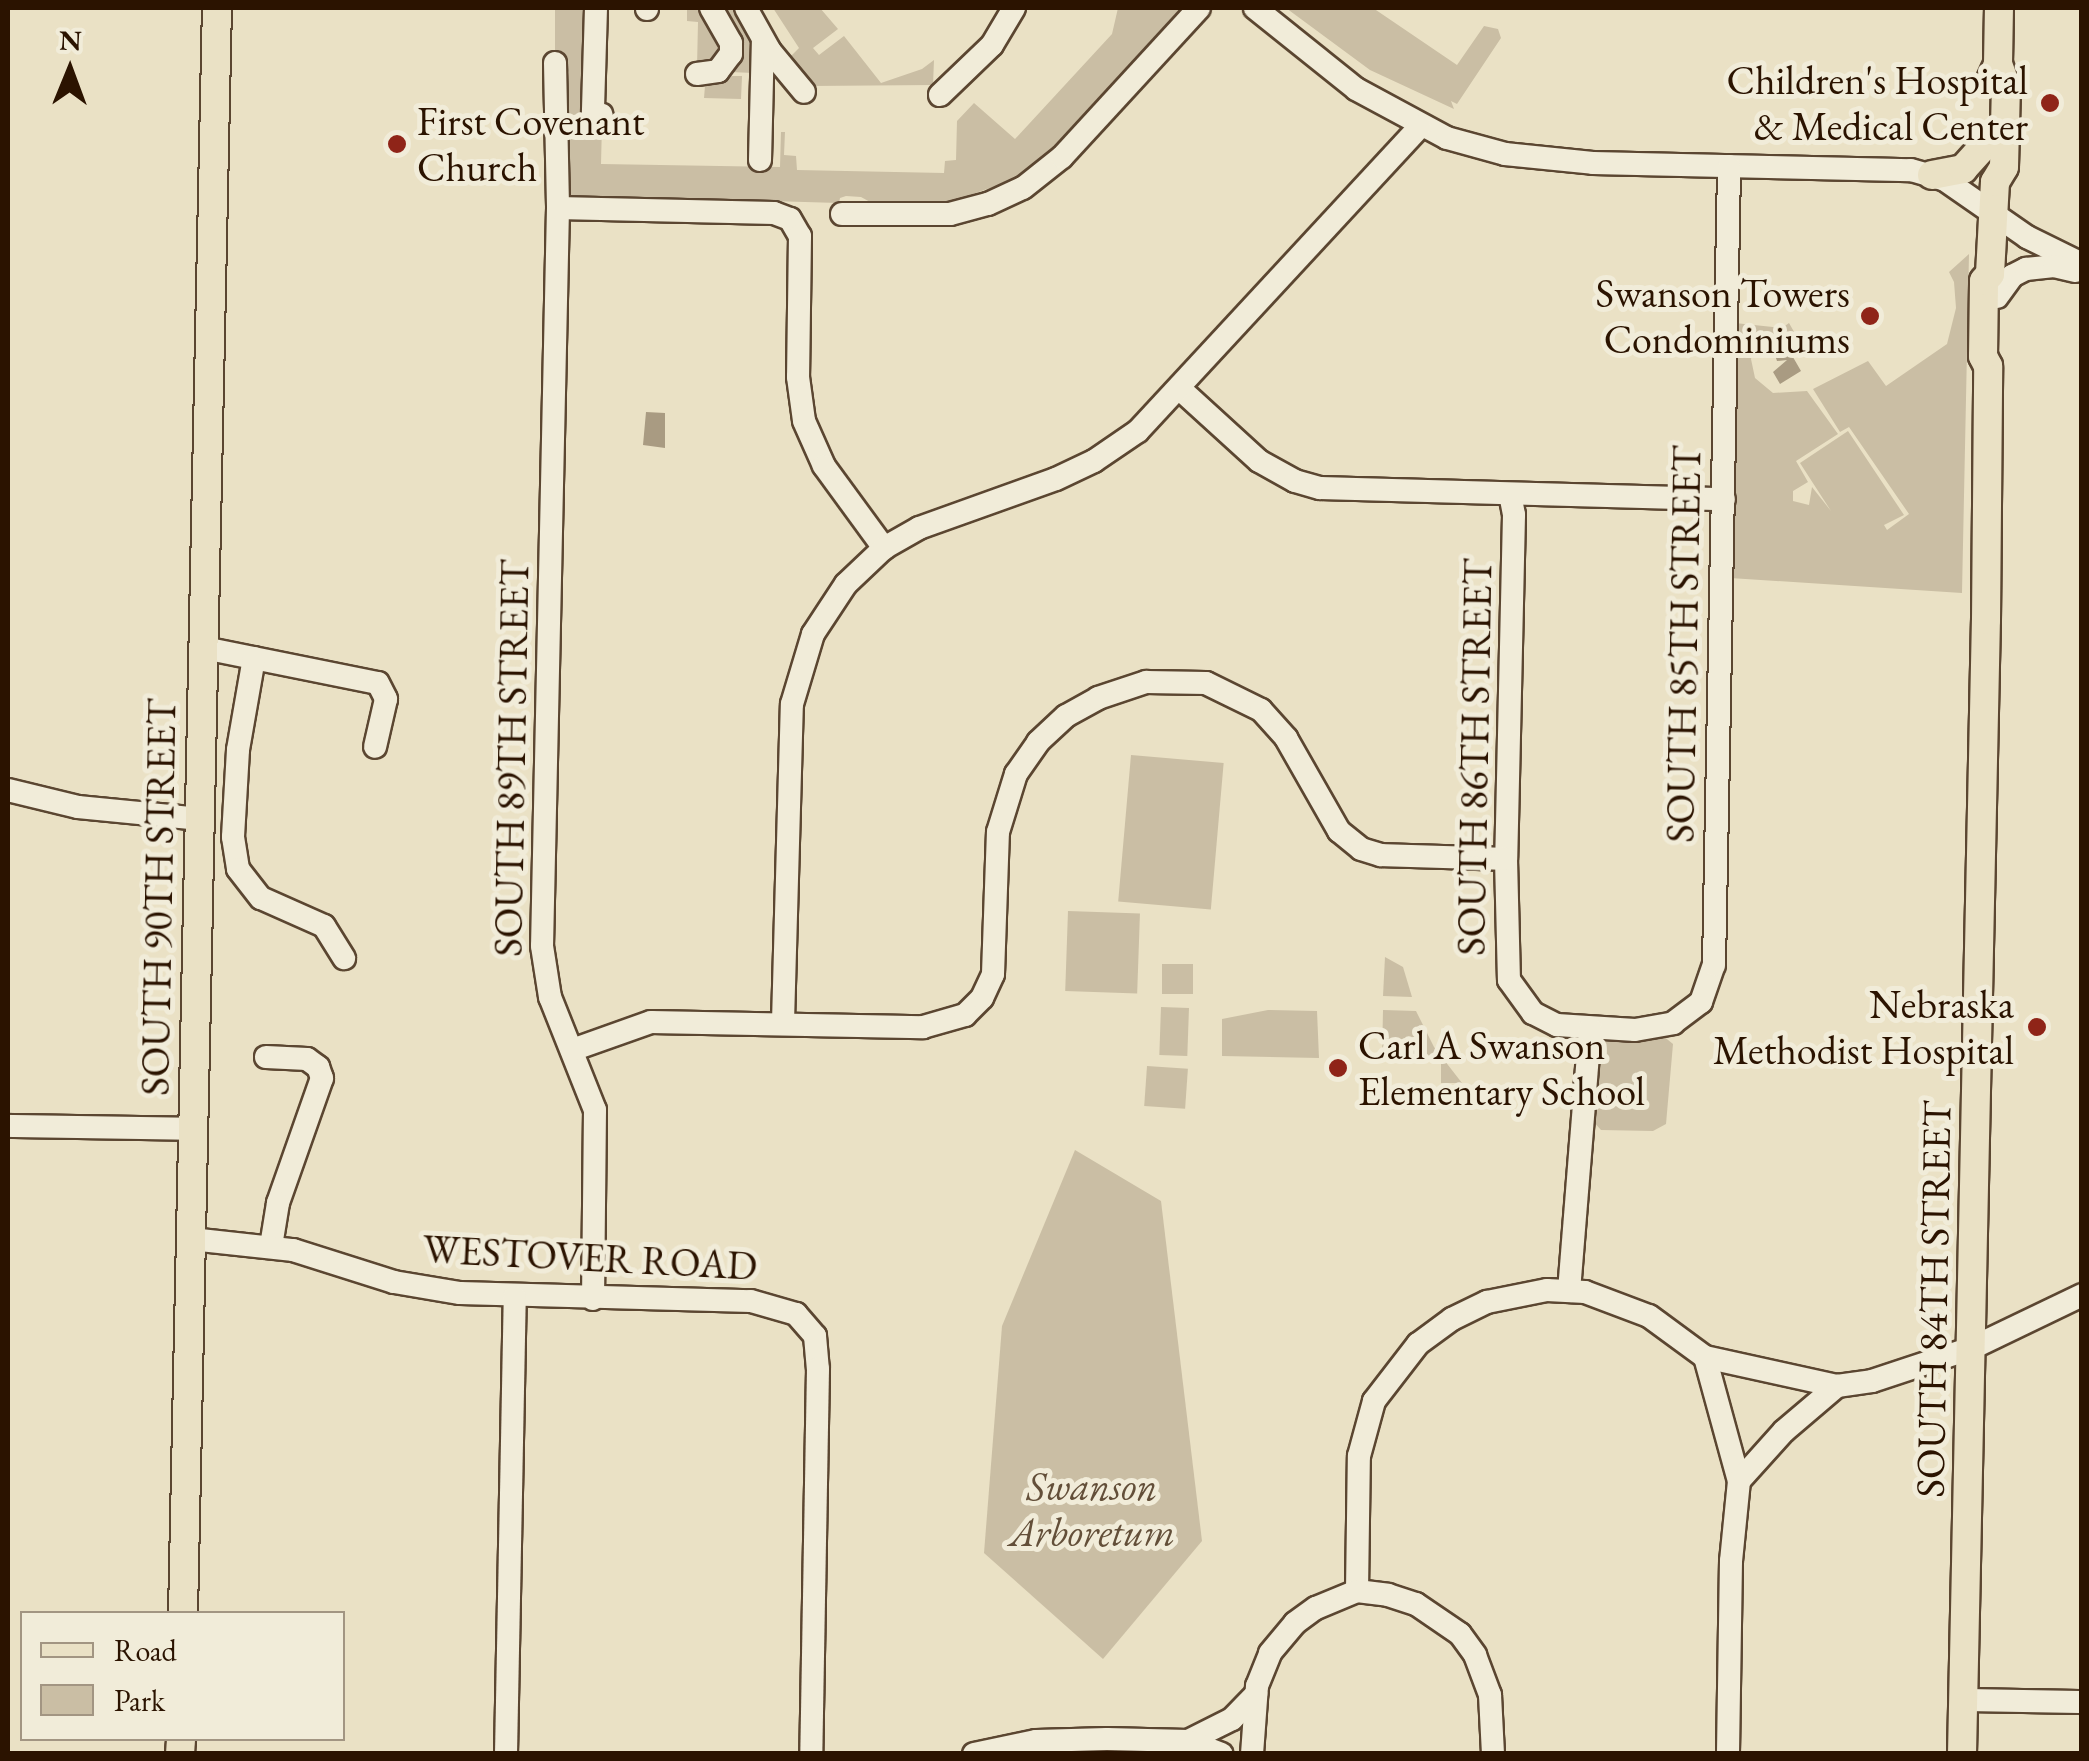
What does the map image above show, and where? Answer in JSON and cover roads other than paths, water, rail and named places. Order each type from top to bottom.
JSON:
[{"type":"main road","name":"SOUTH 90TH STREET","points":[[183,1611],[217,8]]},
{"type":"main road","points":[[1998,64],[1989,86],[1987,168],[1995,182],[2004,167],[2006,86],[1998,64],[1999,8]]},
{"type":"main road","points":[[1932,175],[1963,169],[1988,141]]},
{"type":"main road","name":"SOUTH 84TH STREET","points":[[1962,1754],[1988,366],[1996,356],[1992,276],[1995,182]]},
{"type":"street","points":[[596,8],[594,112],[602,115]]},
{"type":"street","points":[[697,74],[718,71],[731,54],[730,42],[711,8]]},
{"type":"street","points":[[746,8],[763,41],[804,92]]},
{"type":"street","points":[[940,95],[976,72],[1014,8]]},
{"type":"street","points":[[842,214],[950,214],[988,204],[1023,188],[1062,156],[1199,8]]},
{"type":"street","points":[[1255,8],[1341,78],[1420,126],[1482,148],[1548,160],[1910,170],[1932,175],[2082,268]]},
{"type":"street","points":[[760,160],[774,119],[763,41]]},
{"type":"street","name":"SOUTH 89TH STREET","points":[[555,63],[558,208],[542,946],[550,998],[591,1094],[597,1128],[593,1299]]},
{"type":"street","points":[[783,1022],[790,734],[798,678],[818,624],[846,584],[884,548],[934,522],[1094,461],[1138,431],[1420,126]]},
{"type":"street","name":"SOUTH 85TH STREET","points":[[1590,1028],[1650,1029],[1674,1024],[1701,1002],[1714,974],[1730,166]]},
{"type":"street","points":[[558,208],[782,214],[797,226],[798,377],[804,421],[824,466],[884,548]]},
{"type":"street","points":[[1992,276],[2012,276],[2026,269],[2054,266],[2082,268]]},
{"type":"street","points":[[1180,389],[1259,460],[1295,481],[1336,490],[1724,499]]},
{"type":"street","name":"SOUTH 86TH STREET","points":[[1510,494],[1514,516],[1506,966],[1513,989],[1542,1019],[1564,1027],[1590,1028]]},
{"type":"street","points":[[204,648],[378,683],[386,699],[375,747]]},
{"type":"street","points":[[254,658],[238,750],[233,837],[238,869],[261,898],[324,926],[344,958]]},
{"type":"street","points":[[572,1050],[651,1022],[936,1026],[976,1006],[993,974],[998,832],[1016,774],[1038,742],[1066,716],[1098,698],[1146,682],[1206,683],[1261,710],[1286,738],[1339,831],[1361,849],[1381,855],[1506,859]]},
{"type":"street","points":[[8,790],[108,812],[200,819]]},
{"type":"street","points":[[1569,1292],[1590,1028]]},
{"type":"street","points":[[266,1056],[307,1059],[321,1072],[322,1085],[286,1186],[277,1247]]},
{"type":"street","points":[[8,1126],[193,1129]]},
{"type":"street","name":"WESTOVER ROAD","points":[[190,1239],[277,1247],[420,1288],[515,1297],[751,1302],[784,1308],[807,1323],[817,1343],[818,1368],[812,1754]]},
{"type":"street","points":[[1356,1591],[1359,1456],[1366,1420],[1384,1386],[1418,1344],[1463,1312],[1515,1294],[1569,1292],[1631,1308],[1705,1357],[1837,1386],[1887,1376],[1972,1348],[2082,1294]]},
{"type":"street","points":[[506,1754],[515,1297]]},
{"type":"street","points":[[1705,1357],[1739,1481],[1731,1562],[1728,1754]]},
{"type":"street","points":[[1739,1481],[1784,1431],[1837,1386]]},
{"type":"street","points":[[1252,1754],[1256,1694],[1270,1653],[1295,1623],[1342,1594],[1356,1591],[1416,1604],[1460,1634],[1475,1656],[1490,1695],[1494,1754]]},
{"type":"street","points":[[1188,1740],[1232,1719],[1256,1694]]},
{"type":"street","points":[[1964,1700],[2082,1702]]},
{"type":"street","points":[[974,1754],[1070,1739],[1188,1740],[1222,1754]]},
{"type":"place","name":"Children's Hospital & Medical Center","points":[[2050,103]]},
{"type":"place","name":"First Covenant Church","points":[[397,144]]},
{"type":"place","name":"Swanson Towers Condominiums","points":[[1870,316]]},
{"type":"place","name":"Nebraska Methodist Hospital","points":[[2037,1027]]},
{"type":"place","name":"Carl A Swanson Elementary School","points":[[1338,1068]]},
{"type":"park label","name":"Swanson Arboretum","points":[[1092,1509]]}]
